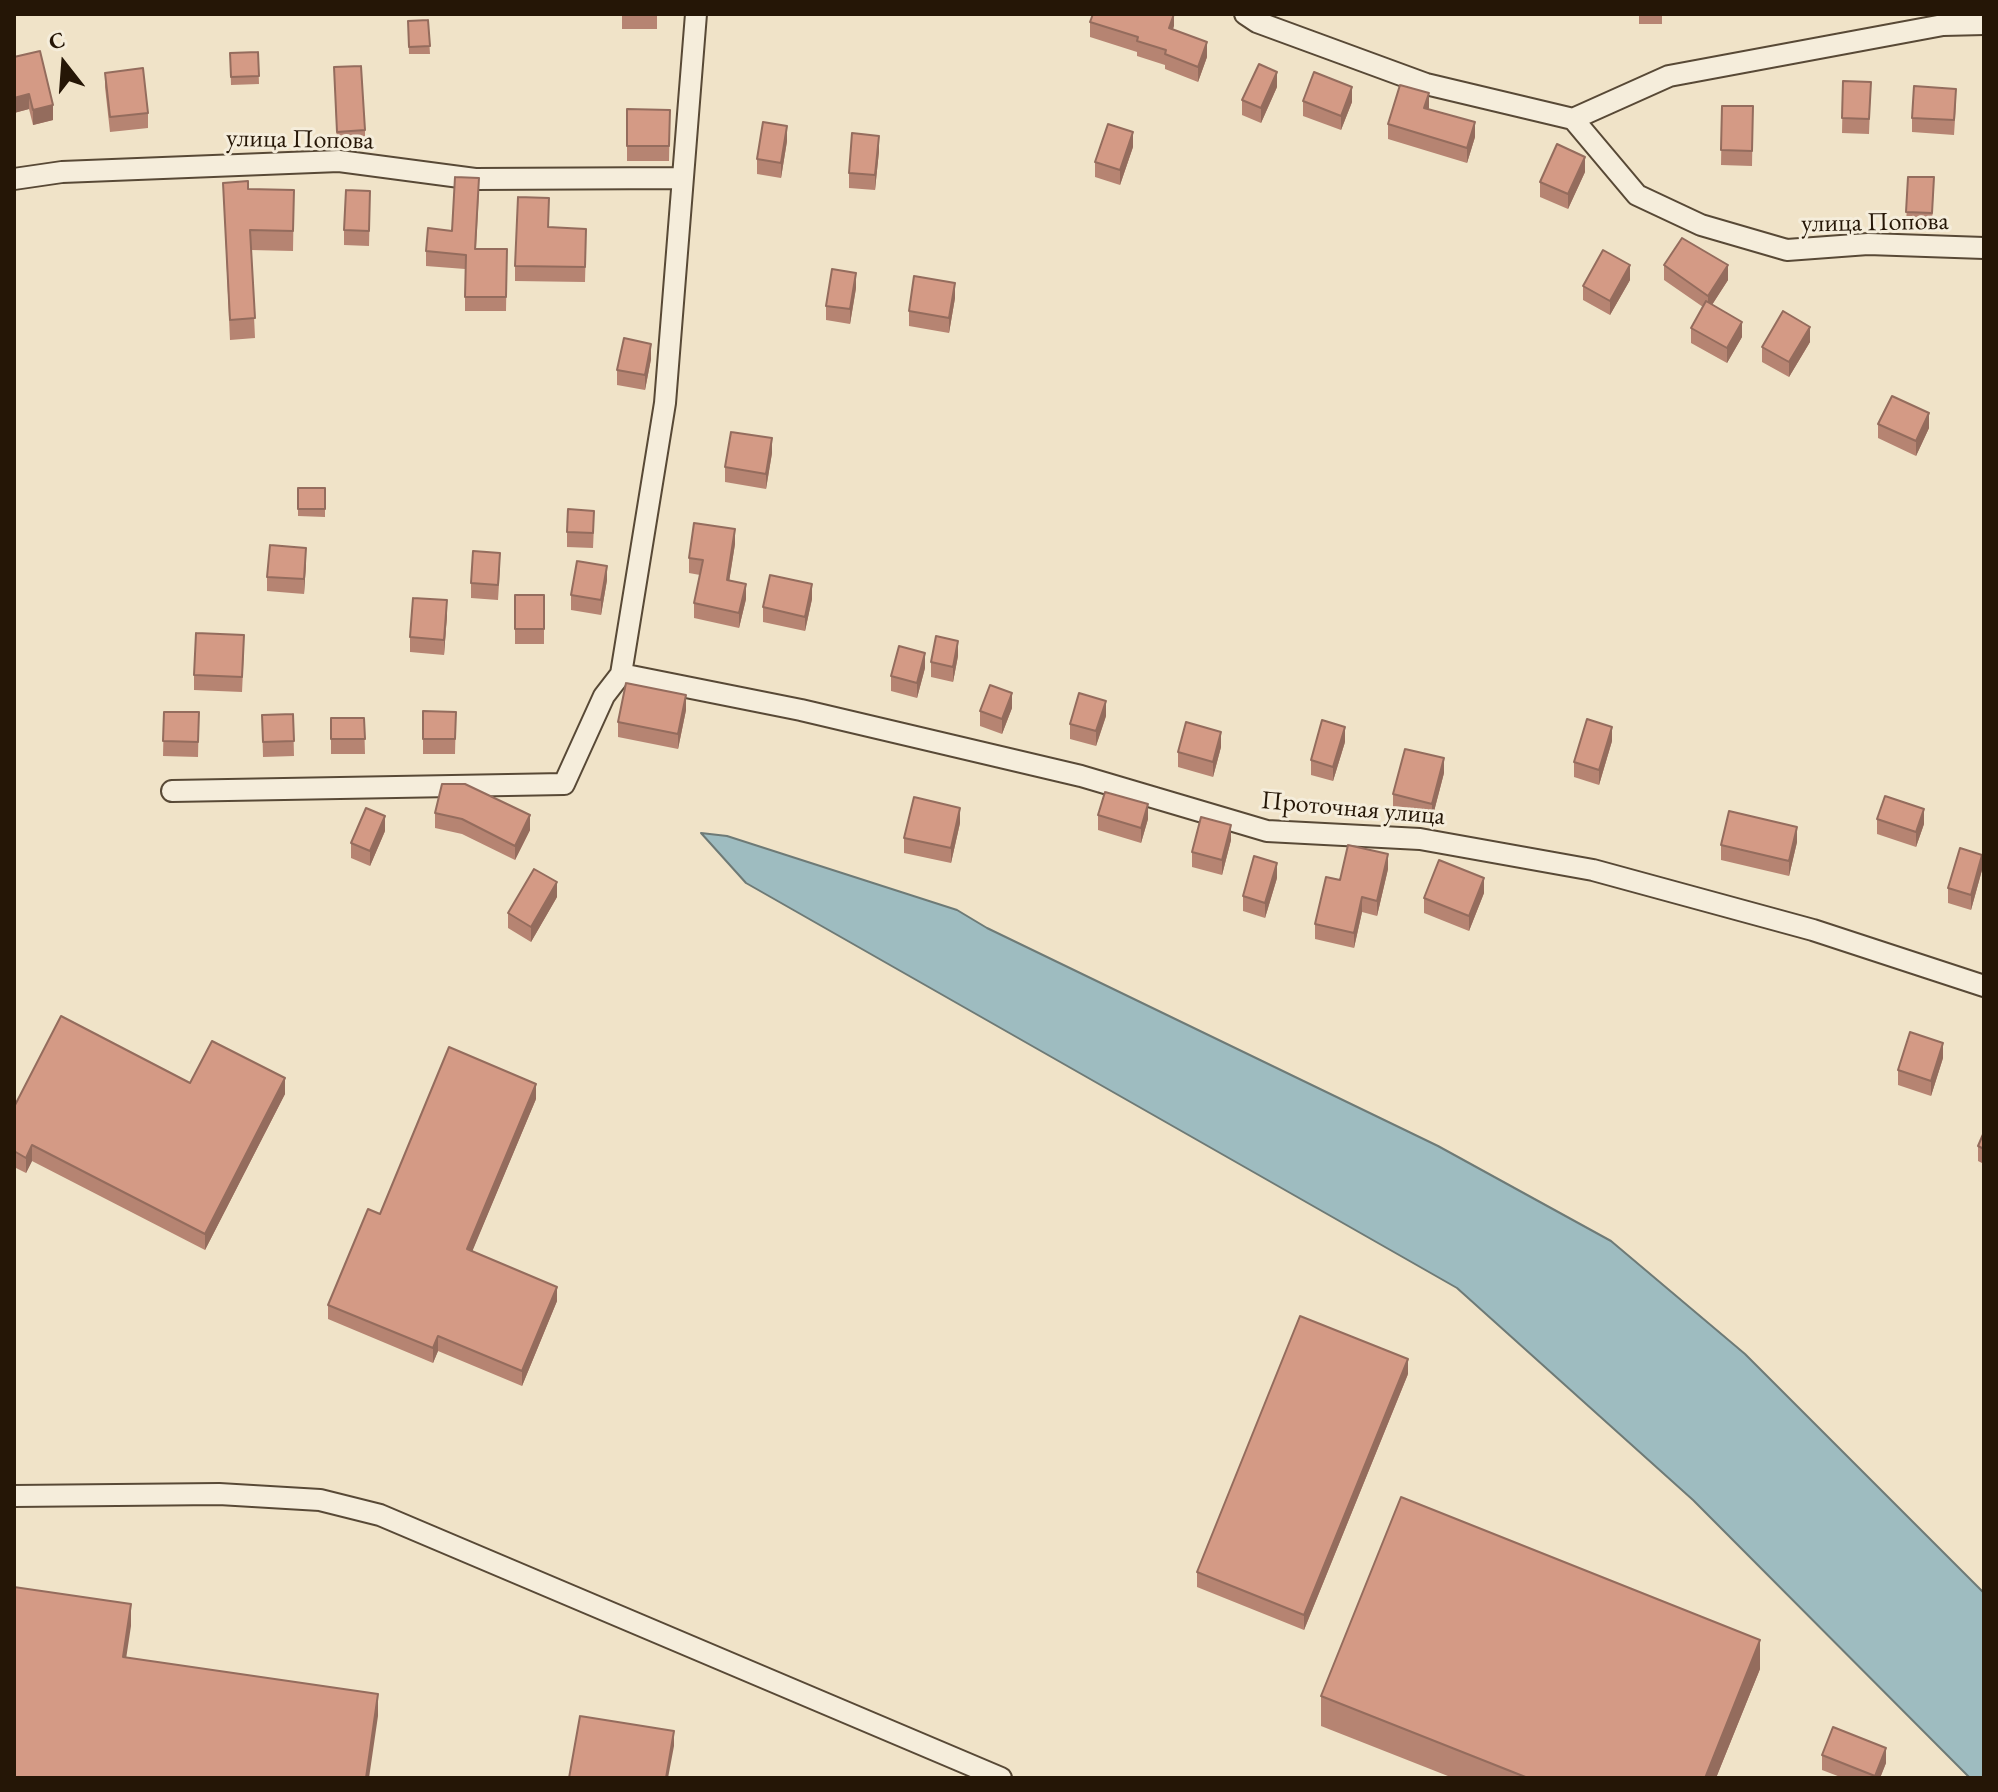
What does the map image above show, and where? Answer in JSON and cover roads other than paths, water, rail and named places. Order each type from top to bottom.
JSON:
[{"type":"street","points":[[172,791],[564,784],[604,696],[621,674],[665,403],[696,14]]},
{"type":"street","points":[[1245,14],[1257,22],[1426,84],[1573,119],[1669,76],[1943,20],[1984,24]]},
{"type":"street","name":"улица Попова","points":[[1573,119],[1637,195],[1701,225],[1787,250],[1868,244],[1984,248]]},
{"type":"street","name":"улица Попова","points":[[14,179],[62,172],[339,161],[475,179],[682,178]]},
{"type":"street","name":"Проточная улица","points":[[621,674],[801,710],[1081,776],[1267,831],[1420,839],[1593,870],[1813,930],[1984,986]]},
{"type":"street","points":[[14,1496],[219,1494],[320,1500],[380,1515],[1001,1778]]},
{"type":"water","points":[[701,833],[727,836],[957,910],[987,928],[1438,1146],[1611,1241],[1745,1354],[1984,1593],[1984,1778],[1970,1778],[1693,1500],[1457,1288],[746,883]]}]
